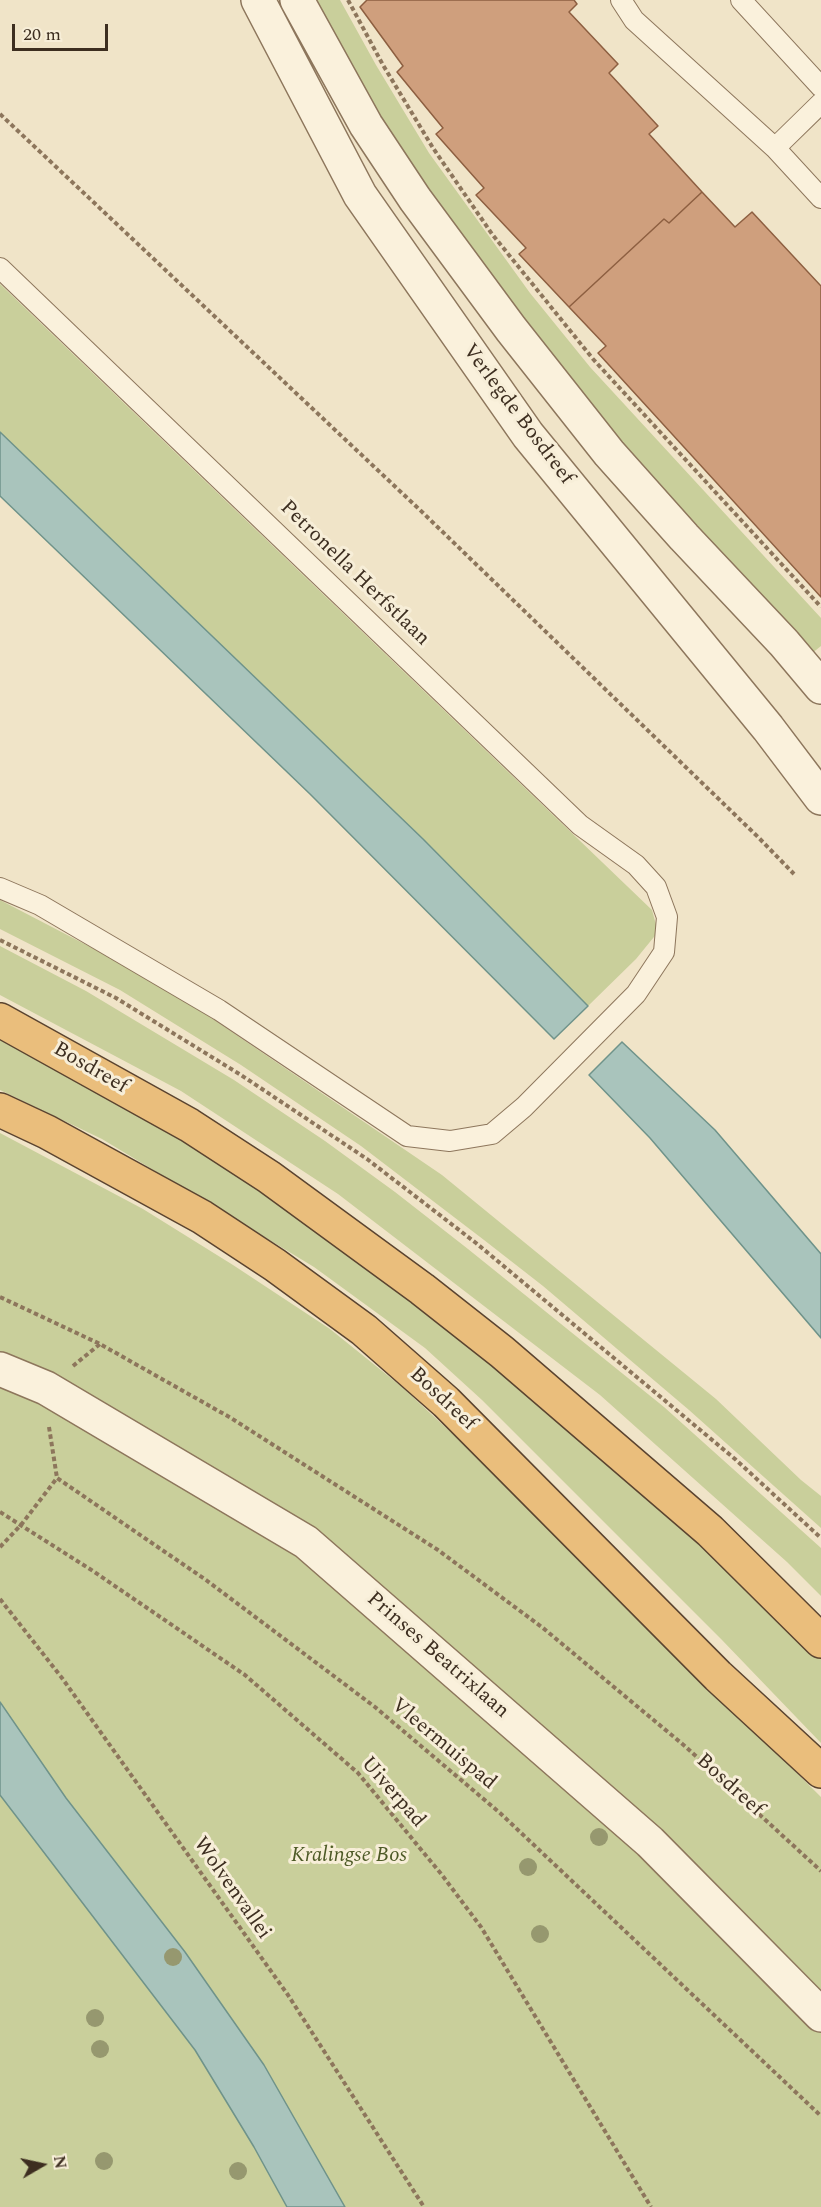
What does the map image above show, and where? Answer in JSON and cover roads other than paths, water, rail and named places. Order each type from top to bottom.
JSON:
[{"type":"highway","name":"Bosdreef","points":[[0,1020],[189,1125],[269,1177],[422,1289],[502,1352],[702,1524],[821,1641]]},
{"type":"highway","name":"Bosdreef","points":[[0,1110],[47,1132],[202,1217],[275,1265],[364,1330],[446,1402],[718,1676],[821,1771]]},
{"type":"street","name":"Verlegde Bosdreef","points":[[258,0],[360,195],[528,435],[819,789]]},
{"type":"street","points":[[297,0],[366,125],[415,199],[511,328],[609,453],[784,643],[821,687]]},
{"type":"street","name":"Prinses Beatrixlaan","points":[[0,1369],[46,1388],[306,1542],[650,1842],[821,2015]]},
{"type":"lane","points":[[621,0],[634,20],[775,148],[821,198]]},
{"type":"lane","points":[[741,0],[821,87]]},
{"type":"lane","points":[[775,148],[821,103]]},
{"type":"lane","name":"Petronella Herfstlaan","points":[[0,268],[580,825],[636,865],[656,887],[667,917],[664,952],[636,994],[524,1107],[492,1134],[450,1141],[407,1136],[219,1010],[40,905],[0,888]]},
{"type":"water","points":[[0,432],[423,839],[588,1006],[554,1039],[310,794],[0,496]]},
{"type":"water","points":[[622,1042],[715,1130],[821,1254],[821,1338],[650,1138],[589,1075]]},
{"type":"water","points":[[0,1702],[66,1798],[185,1952],[264,2065],[345,2207],[287,2207],[254,2147],[195,2050],[0,1795]]},
{"type":"park label","name":"Kralingse Bos","points":[[349,1857]]}]
